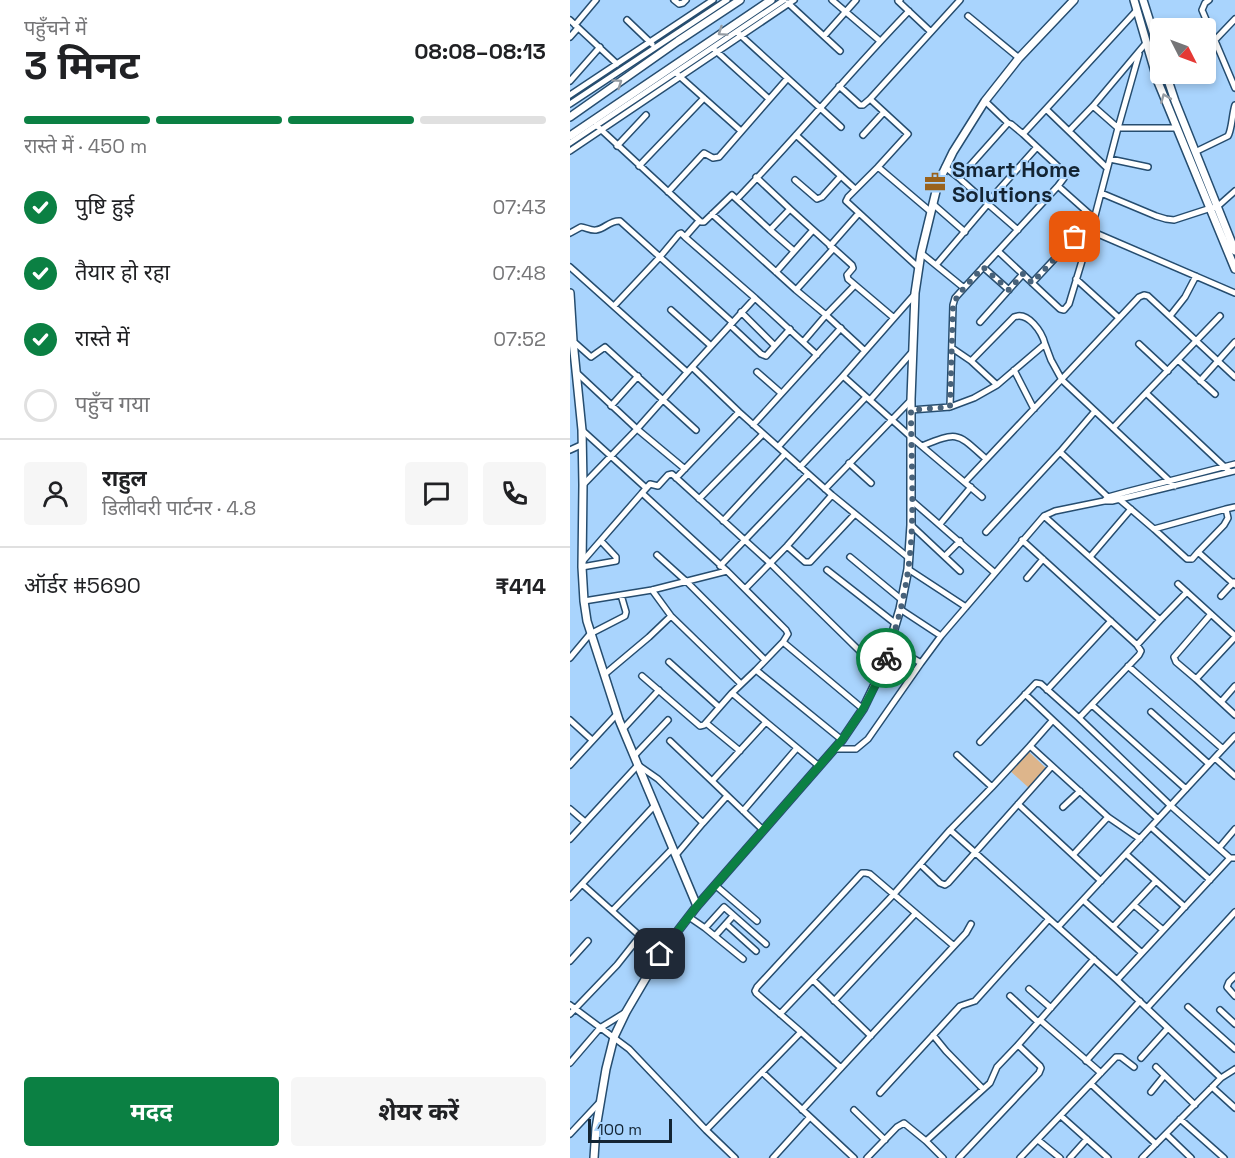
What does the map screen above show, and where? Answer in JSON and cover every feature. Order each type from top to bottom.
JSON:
[{"type":"street","points":[[570,37],[574,24],[596,0]]},
{"type":"street","points":[[674,0],[681,4],[686,0]]},
{"type":"street","points":[[570,95],[713,0]]},
{"type":"street","points":[[570,104],[727,0]]},
{"type":"street","points":[[570,117],[740,0]]},
{"type":"street","points":[[570,136],[771,0]]},
{"type":"street","points":[[832,0],[880,41]]},
{"type":"street","points":[[824,36],[856,0]]},
{"type":"street","points":[[898,0],[931,32]]},
{"type":"street","points":[[839,86],[860,105],[863,105],[960,0]]},
{"type":"street","points":[[594,1158],[596,1128],[606,1069],[614,1037],[626,1011],[660,954],[697,906],[836,749],[863,709],[881,672],[900,609],[908,569],[911,525],[911,410],[915,293],[921,253],[939,181],[960,139],[985,101],[1018,58],[1074,0]]},
{"type":"street","points":[[1134,0],[1158,82],[1235,251]]},
{"type":"street","points":[[1143,0],[1150,22]]},
{"type":"street","points":[[1205,18],[1202,10],[1209,0]]},
{"type":"street","points":[[570,143],[598,127],[789,1],[840,51]]},
{"type":"street","points":[[1023,134],[1137,10]]},
{"type":"street","points":[[737,199],[909,11]]},
{"type":"street","points":[[694,14],[699,18]]},
{"type":"street","points":[[968,16],[1018,58]]},
{"type":"street","points":[[1216,39],[1235,19]]},
{"type":"street","points":[[627,21],[656,47]]},
{"type":"street","points":[[574,24],[617,64]]},
{"type":"street","points":[[739,34],[841,127]]},
{"type":"street","points":[[1216,42],[1235,88]]},
{"type":"street","points":[[1069,131],[1146,43]]},
{"type":"street","points":[[570,81],[600,47]]},
{"type":"street","points":[[715,50],[769,99]]},
{"type":"street","points":[[998,251],[1060,309],[1065,310],[1068,307],[1140,51]]},
{"type":"street","points":[[678,74],[741,131]]},
{"type":"street","points":[[668,192],[702,154],[717,158],[787,79]]},
{"type":"street","points":[[1169,84],[1235,269]]},
{"type":"street","points":[[639,166],[704,98]]},
{"type":"street","points":[[870,99],[908,134],[846,201],[919,267]]},
{"type":"street","points":[[950,407],[955,298],[1058,186],[1065,173],[985,101]]},
{"type":"street","points":[[1195,152],[1228,136],[1231,131],[1235,105]]},
{"type":"street","points":[[1093,106],[1118,128],[1177,128]]},
{"type":"street","points":[[1046,110],[1107,168]]},
{"type":"street","points":[[863,135],[884,112]]},
{"type":"street","points":[[618,146],[646,115]]},
{"type":"street","points":[[959,178],[1008,123]]},
{"type":"street","points":[[598,127],[699,221],[705,222],[732,195],[794,251]]},
{"type":"street","points":[[570,151],[598,127]]},
{"type":"street","points":[[796,135],[855,189]]},
{"type":"street","points":[[936,265],[1037,147]]},
{"type":"street","points":[[1110,159],[1148,167]]},
{"type":"street","points":[[878,167],[931,212]]},
{"type":"street","points":[[945,167],[1018,230]]},
{"type":"street","points":[[795,180],[817,199],[822,197],[841,176]]},
{"type":"street","points":[[756,177],[853,266],[847,277],[894,318]]},
{"type":"street","points":[[1058,186],[1094,218]]},
{"type":"street","points":[[1101,193],[1166,219],[1174,220],[1214,208],[1235,191]]},
{"type":"street","points":[[933,204],[965,232]]},
{"type":"street","points":[[770,230],[790,209]]},
{"type":"street","points":[[796,290],[859,213]]},
{"type":"street","points":[[712,214],[865,351]]},
{"type":"street","points":[[570,232],[580,227],[597,230],[618,220],[763,356],[766,356],[790,329]]},
{"type":"street","points":[[685,237],[699,221]]},
{"type":"street","points":[[776,273],[813,230]]},
{"type":"street","points":[[1091,231],[1235,293]]},
{"type":"street","points":[[614,306],[681,233],[817,355]]},
{"type":"street","points":[[1032,283],[1075,237],[1080,236],[1088,242]]},
{"type":"street","points":[[921,253],[964,288]]},
{"type":"street","points":[[570,267],[687,372]]},
{"type":"street","points":[[983,267],[1009,290]]},
{"type":"street","points":[[980,322],[1023,274]]},
{"type":"street","points":[[1170,316],[1185,297],[1196,276]]},
{"type":"street","points":[[1076,279],[1119,318]]},
{"type":"street","points":[[803,342],[855,285]]},
{"type":"street","points":[[570,293],[582,430],[582,564],[585,611],[590,634],[617,714],[697,906]]},
{"type":"street","points":[[778,447],[915,293]]},
{"type":"street","points":[[965,482],[1139,297],[1144,295],[1148,296],[1235,377]]},
{"type":"street","points":[[583,485],[637,429],[710,345],[755,298]]},
{"type":"street","points":[[671,310],[710,345]]},
{"type":"street","points":[[741,312],[776,345]]},
{"type":"street","points":[[971,361],[1014,317],[1024,316],[1039,330],[1062,380],[1174,486]]},
{"type":"street","points":[[1113,428],[1220,316]]},
{"type":"street","points":[[753,424],[841,328]]},
{"type":"street","points":[[573,341],[591,357],[604,347],[696,430]]},
{"type":"street","points":[[1200,381],[1235,342]]},
{"type":"street","points":[[911,410],[950,407],[975,398],[997,385],[1045,344]]},
{"type":"street","points":[[1139,344],[1168,370]]},
{"type":"street","points":[[952,348],[971,361],[997,385]]},
{"type":"street","points":[[801,467],[914,350]]},
{"type":"street","points":[[1178,360],[1215,394]]},
{"type":"street","points":[[692,367],[785,454],[909,558]]},
{"type":"street","points":[[1014,370],[1034,409]]},
{"type":"street","points":[[576,372],[637,429],[685,469]]},
{"type":"street","points":[[757,372],[781,393]]},
{"type":"street","points":[[611,405],[638,376]]},
{"type":"street","points":[[843,376],[982,497]]},
{"type":"street","points":[[1146,393],[1232,472]]},
{"type":"street","points":[[570,397],[578,394]]},
{"type":"street","points":[[825,489],[912,399]]},
{"type":"street","points":[[986,532],[1095,411]]},
{"type":"street","points":[[676,478],[739,412]]},
{"type":"street","points":[[582,430],[788,632],[783,642],[704,725],[698,726],[642,676]]},
{"type":"street","points":[[699,499],[763,434]]},
{"type":"street","points":[[922,446],[951,436],[957,437],[968,443],[986,459]]},
{"type":"street","points":[[570,450],[581,445]]},
{"type":"street","points":[[1060,452],[1112,499],[1131,509],[1187,559],[1192,559],[1224,525],[1228,518],[1226,509]]},
{"type":"street","points":[[723,521],[785,454]]},
{"type":"street","points":[[849,464],[871,483]]},
{"type":"street","points":[[1112,499],[1168,480],[1235,464]]},
{"type":"street","points":[[836,749],[854,750],[868,739],[941,636],[1044,516],[1055,511],[1232,472]]},
{"type":"street","points":[[582,564],[650,484],[658,486],[669,474],[672,474],[770,563],[881,672]]},
{"type":"street","points":[[720,566],[808,474]]},
{"type":"street","points":[[940,524],[971,487]]},
{"type":"street","points":[[745,589],[832,495]]},
{"type":"street","points":[[911,500],[995,573]]},
{"type":"street","points":[[1154,529],[1235,507]]},
{"type":"street","points":[[1090,557],[1131,509]]},
{"type":"street","points":[[787,546],[805,562],[810,562],[855,514]]},
{"type":"street","points":[[1044,516],[1160,620]]},
{"type":"street","points":[[911,525],[960,571]]},
{"type":"street","points":[[1022,540],[1141,650],[1079,718]]},
{"type":"street","points":[[582,564],[616,561],[616,556],[601,541]]},
{"type":"street","points":[[945,556],[960,541]]},
{"type":"street","points":[[1198,552],[1234,583],[1221,596]]},
{"type":"street","points":[[657,555],[765,660]]},
{"type":"street","points":[[850,557],[902,600]]},
{"type":"street","points":[[1027,578],[1043,559]]},
{"type":"street","points":[[908,569],[966,607]]},
{"type":"street","points":[[828,570],[896,624]]},
{"type":"street","points":[[584,601],[652,590],[727,571]]},
{"type":"street","points":[[1178,584],[1235,636],[1196,679]]},
{"type":"street","points":[[652,590],[671,616],[741,684]]},
{"type":"street","points":[[1137,645],[1187,592]]},
{"type":"street","points":[[570,658],[590,634],[625,616],[621,595]]},
{"type":"street","points":[[900,609],[941,636]]},
{"type":"street","points":[[1211,614],[1174,657],[1176,662],[1235,715]]},
{"type":"street","points":[[605,674],[671,616]]},
{"type":"street","points":[[1047,690],[1111,621]]},
{"type":"street","points":[[783,642],[863,709]]},
{"type":"street","points":[[890,645],[921,663]]},
{"type":"street","points":[[669,662],[719,707]]},
{"type":"street","points":[[1128,666],[1223,749]]},
{"type":"street","points":[[756,670],[842,740]]},
{"type":"street","points":[[980,742],[1037,682],[1079,718],[1171,806],[1232,858],[1117,980]]},
{"type":"street","points":[[1221,702],[1235,686]]},
{"type":"street","points":[[623,729],[658,690]]},
{"type":"street","points":[[732,693],[819,766]]},
{"type":"street","points":[[1025,694],[1158,819]]},
{"type":"street","points":[[1092,705],[1186,789]]},
{"type":"street","points":[[1151,712],[1209,764]]},
{"type":"street","points":[[570,765],[617,714]]},
{"type":"street","points":[[570,720],[592,740]]},
{"type":"street","points":[[634,756],[668,720]]},
{"type":"street","points":[[780,1014],[894,894],[950,830],[1052,721]]},
{"type":"street","points":[[712,781],[766,722]]},
{"type":"street","points":[[706,723],[740,751]]},
{"type":"street","points":[[1058,927],[1235,736]]},
{"type":"street","points":[[670,741],[763,830]]},
{"type":"street","points":[[1030,746],[1108,817],[1140,839]]},
{"type":"street","points":[[742,811],[797,747]]},
{"type":"street","points":[[957,755],[992,787]]},
{"type":"street","points":[[1215,758],[1235,776]]},
{"type":"street","points":[[570,839],[638,765]]},
{"type":"street","points":[[638,765],[658,779],[703,823]]},
{"type":"street","points":[[920,864],[945,885],[1052,766]]},
{"type":"street","points":[[1063,807],[1080,791]]},
{"type":"street","points":[[613,910],[703,823],[727,796]]},
{"type":"street","points":[[1018,804],[1101,881]]},
{"type":"street","points":[[570,897],[655,805]]},
{"type":"street","points":[[570,809],[585,822]]},
{"type":"street","points":[[1073,855],[1108,817]]},
{"type":"street","points":[[1151,827],[1210,880]]},
{"type":"street","points":[[1219,848],[1235,829]]},
{"type":"street","points":[[950,830],[1140,1001],[1221,1078]]},
{"type":"street","points":[[1126,854],[1185,907]]},
{"type":"street","points":[[841,1068],[756,993],[757,987],[864,873],[868,873],[894,894],[954,946]]},
{"type":"street","points":[[1113,927],[1156,881]]},
{"type":"street","points":[[582,884],[660,954]]},
{"type":"street","points":[[715,885],[757,921]]},
{"type":"street","points":[[1083,900],[1142,953]]},
{"type":"street","points":[[1134,905],[1163,930]]},
{"type":"street","points":[[705,928],[724,907],[766,944]]},
{"type":"street","points":[[1147,1008],[1235,912]]},
{"type":"street","points":[[834,1001],[915,914]]},
{"type":"street","points":[[715,936],[733,916]]},
{"type":"street","points":[[689,917],[744,959]]},
{"type":"street","points":[[880,1093],[960,1006],[975,1001],[1049,919]]},
{"type":"street","points":[[726,924],[756,951]]},
{"type":"street","points":[[802,1110],[966,933],[971,924]]},
{"type":"street","points":[[570,1014],[572,1007],[617,965],[640,936]]},
{"type":"street","points":[[570,962],[588,941]]},
{"type":"street","points":[[926,1141],[991,1081],[997,1067],[1094,959]]},
{"type":"street","points":[[1235,976],[1227,987],[1235,996]]},
{"type":"street","points":[[813,980],[871,1036]]},
{"type":"street","points":[[1029,988],[1051,1008]]},
{"type":"street","points":[[1010,996],[1101,1073]]},
{"type":"street","points":[[1086,1061],[1140,1001]]},
{"type":"street","points":[[572,1007],[628,1048],[735,1158]]},
{"type":"street","points":[[1188,1007],[1235,1049]]},
{"type":"street","points":[[1220,1010],[1235,1024]]},
{"type":"street","points":[[570,1063],[600,1028],[626,1011]]},
{"type":"street","points":[[1141,1058],[1168,1028]]},
{"type":"street","points":[[706,1130],[801,1032]]},
{"type":"street","points":[[933,1035],[983,1089]]},
{"type":"street","points":[[959,1158],[1041,1070],[1040,1066],[1018,1045]]},
{"type":"street","points":[[1020,1158],[1116,1057],[1125,1059],[1134,1067]]},
{"type":"street","points":[[1156,1067],[1195,1105]]},
{"type":"street","points":[[1142,1158],[1221,1078],[1235,1069]]},
{"type":"street","points":[[762,1072],[854,1158]]},
{"type":"street","points":[[1151,1092],[1164,1076]]},
{"type":"street","points":[[1091,1084],[1156,1144]]},
{"type":"street","points":[[1212,1087],[1235,1108]]},
{"type":"street","points":[[570,1134],[601,1101]]},
{"type":"street","points":[[854,1110],[885,1140]]},
{"type":"street","points":[[1061,1116],[1108,1158]]},
{"type":"street","points":[[772,1158],[810,1117]]},
{"type":"street","points":[[1180,1119],[1224,1158]]},
{"type":"street","points":[[867,1158],[897,1127],[904,1123],[943,1158]]},
{"type":"street","points":[[1166,1134],[1191,1158]]},
{"type":"street","points":[[1038,1140],[1060,1158]]},
{"type":"street","points":[[1070,1158],[1088,1140]]},
{"type":"shaded area","points":[[1028,751],[1047,769],[1029,788],[1009,770]]},
{"type":"way so far","points":[[886,658],[907,579],[911,525],[911,410],[950,407],[955,298],[983,267],[1009,290],[1023,274],[1032,283],[1075,237]]},
{"type":"place","name":"Smart Home Solutions","points":[[935,182]]},
{"type":"route","points":[[660,954],[697,906],[836,749],[863,709],[886,658]]}]
